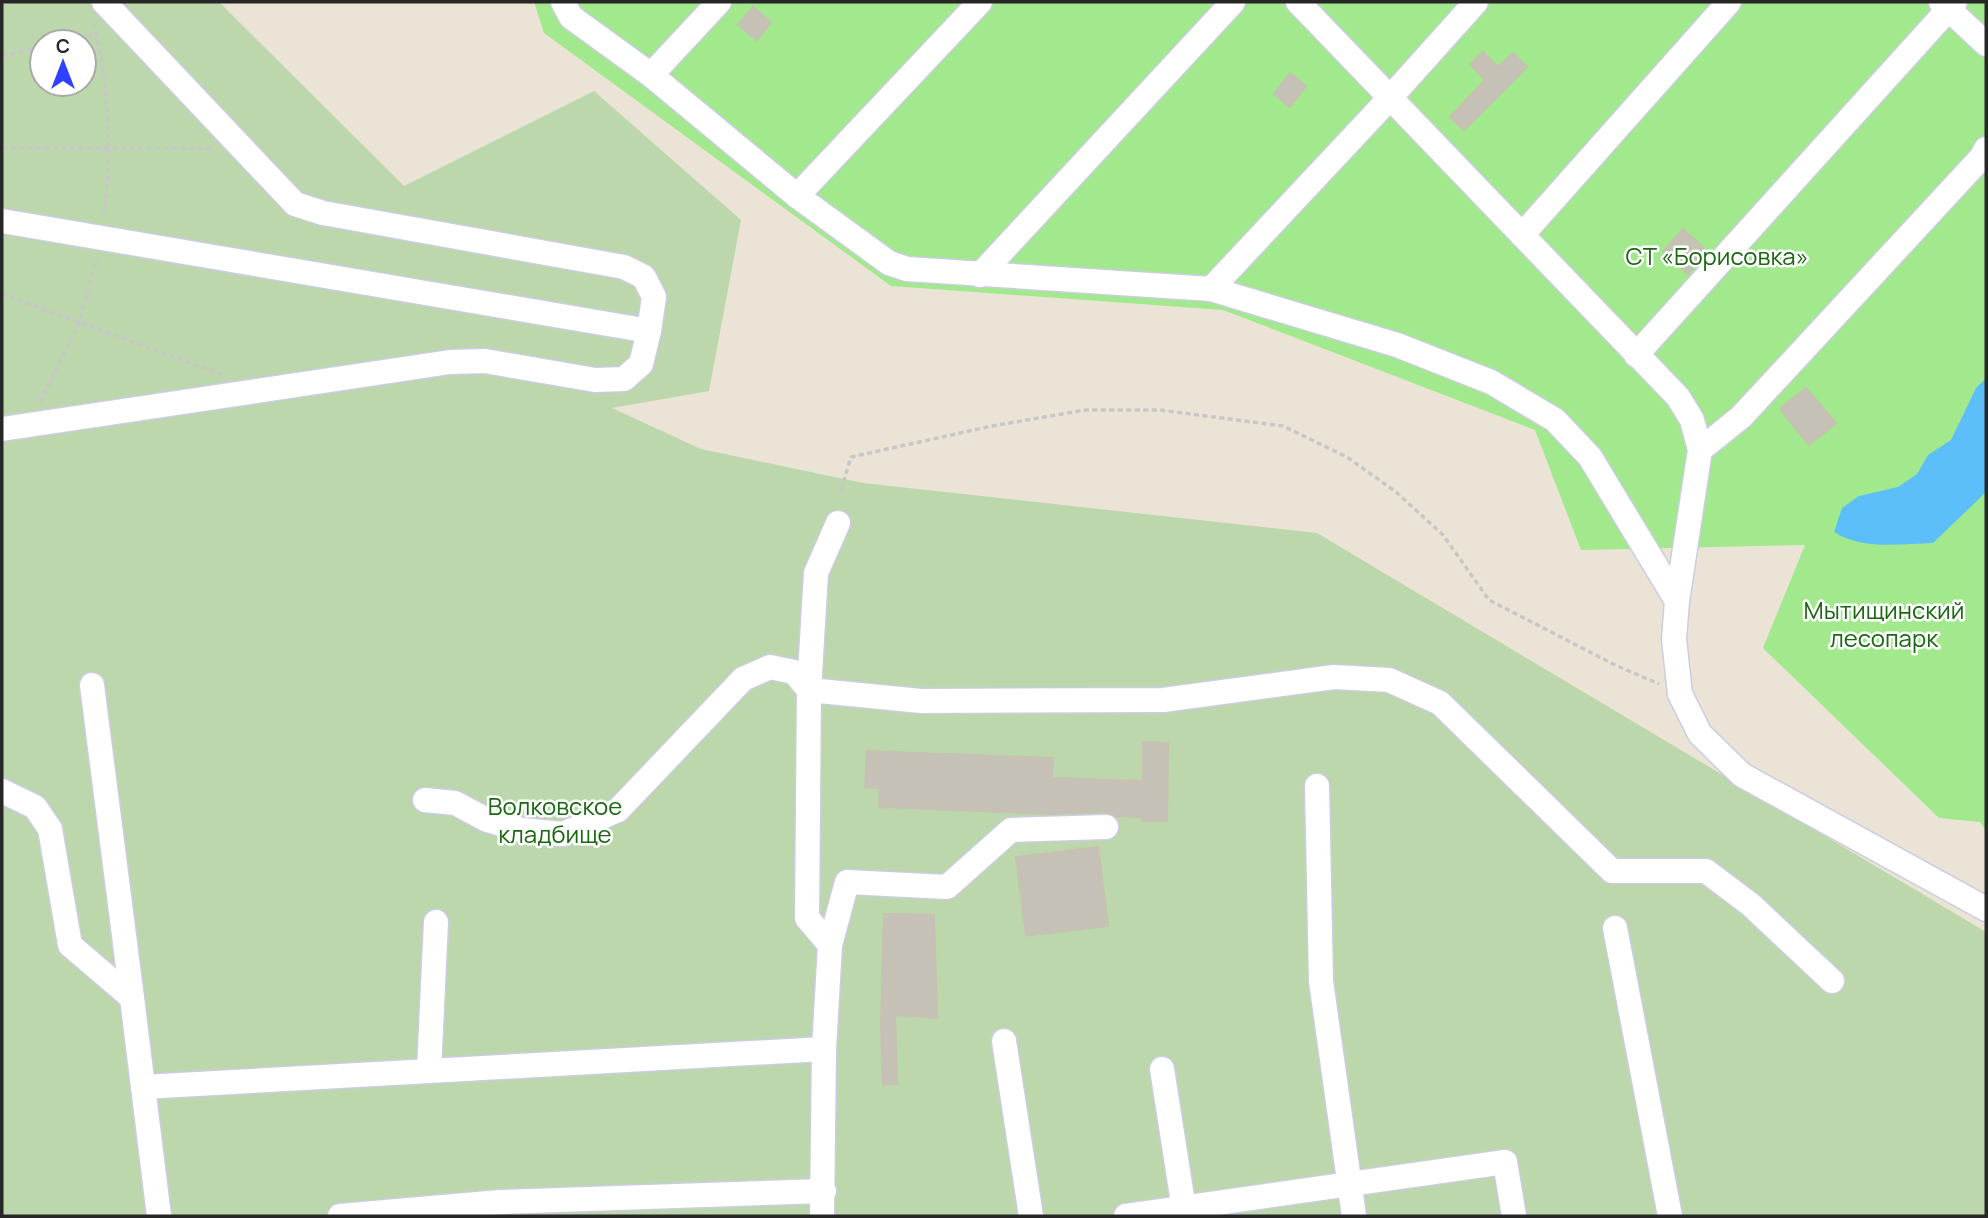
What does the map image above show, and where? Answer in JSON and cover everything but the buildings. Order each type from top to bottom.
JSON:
[{"type":"street","points":[[2,429],[450,362],[485,361],[595,380],[624,379],[641,364],[649,331],[654,297],[644,277],[624,267],[323,213],[295,204],[104,2]]},
{"type":"street","points":[[563,2],[571,17],[651,75],[797,196],[888,263],[907,270],[1211,289],[1397,345],[1491,382],[1555,419],[1590,457],[1677,601]]},
{"type":"street","points":[[651,75],[719,2]]},
{"type":"street","points":[[797,196],[980,2]]},
{"type":"street","points":[[980,275],[1233,2]]},
{"type":"street","points":[[1298,2],[1678,397],[1692,419],[1700,450],[1677,601],[1674,639],[1680,694],[1700,734],[1742,775],[1986,909]]},
{"type":"street","points":[[1211,289],[1476,2]]},
{"type":"street","points":[[1522,235],[1729,2]]},
{"type":"street","points":[[1636,355],[1948,4],[1986,44]]},
{"type":"street","points":[[1700,450],[1741,417],[1981,158],[1986,149]]},
{"type":"street","points":[[2,221],[649,331]]},
{"type":"street","points":[[830,945],[807,918],[809,690],[816,573],[838,523]]},
{"type":"street","points":[[425,800],[455,803],[487,820],[522,830],[563,834],[618,810],[743,679],[770,667],[794,672],[809,690],[921,701],[1163,700],[1334,677],[1389,680],[1440,703],[1612,871],[1706,871],[1751,905],[1832,981]]},
{"type":"street","points":[[92,685],[159,1216]]},
{"type":"street","points":[[1317,786],[1321,981],[1354,1216]]},
{"type":"street","points":[[2,791],[35,807],[50,829],[70,945],[132,998]]},
{"type":"street","points":[[822,1216],[824,1049],[830,945],[847,882],[947,887],[1011,830],[1106,827]]},
{"type":"street","points":[[429,1071],[436,922]]},
{"type":"street","points":[[1615,928],[1670,1216]]},
{"type":"street","points":[[1004,1041],[1031,1216]]},
{"type":"street","points":[[143,1087],[824,1049]]},
{"type":"street","points":[[1162,1069],[1184,1212]]},
{"type":"street","points":[[1126,1216],[1184,1212],[1505,1162],[1514,1216]]},
{"type":"street","points":[[340,1216],[500,1202],[824,1191]]},
{"type":"path","points":[[2,56],[28,50]]},
{"type":"path","points":[[2,148],[245,149]]},
{"type":"path","points":[[2,294],[229,377]]},
{"type":"path","points":[[841,490],[851,457],[992,426],[1085,410],[1160,410],[1283,426],[1347,457],[1396,492],[1443,535],[1489,600],[1615,665],[1680,694]]},
{"type":"green space","name":"Волковское кладбище","points":[[2,2],[219,2],[404,186],[594,91],[741,220],[709,391],[612,408],[701,449],[863,483],[1317,533],[1986,932],[1986,1216],[2,1216]]},
{"type":"green space","name":"СТ «Борисовка»","points":[[534,2],[1986,2],[1986,831],[1980,822],[1939,818],[1763,648],[1805,545],[1581,550],[1535,430],[1223,310],[891,286],[544,33]]},
{"type":"water","points":[[1986,378],[1986,491],[1981,497],[1933,543],[1869,544],[1845,538],[1834,532],[1842,508],[1859,496],[1898,487],[1917,474],[1928,455],[1951,440],[1976,388]]},
{"type":"park label","name":"Мытищинский лесопарк","points":[[1884,623]]}]
